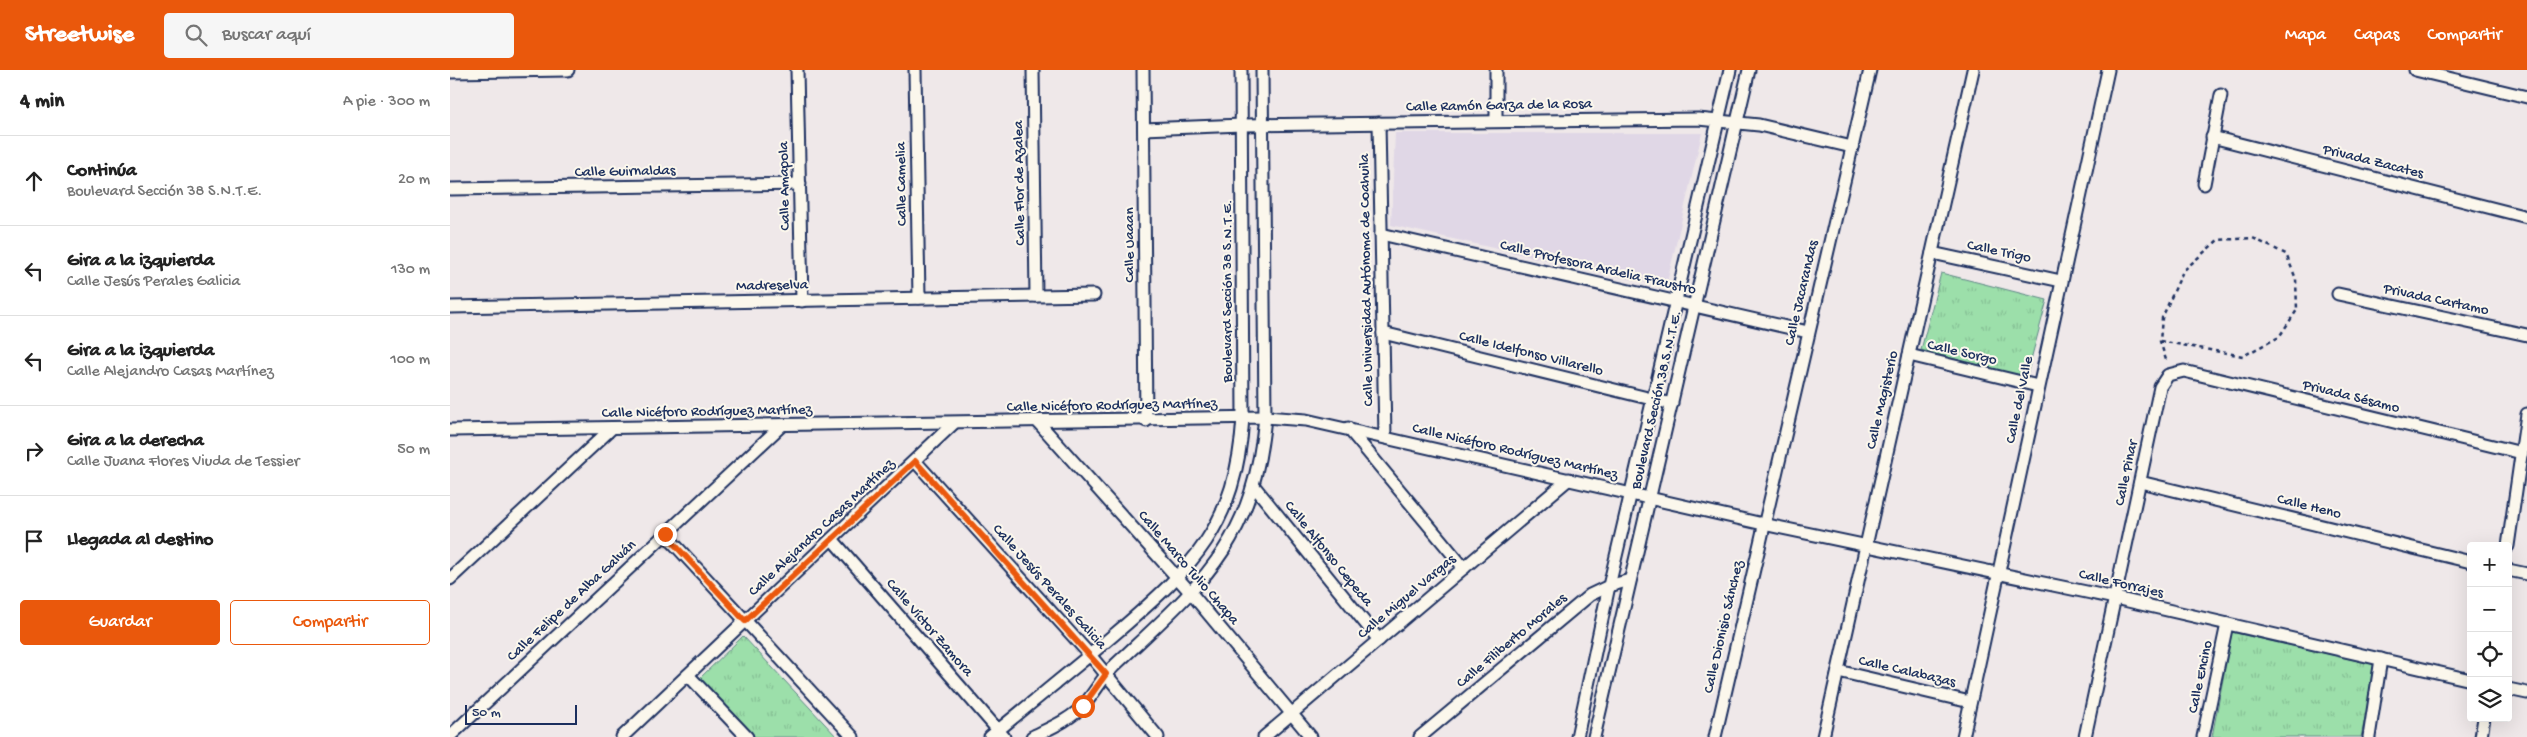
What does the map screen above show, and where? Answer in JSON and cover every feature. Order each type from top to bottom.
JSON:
[{"type":"street","points":[[450,72],[568,70]]},
{"type":"street","name":"Calle Amapola","points":[[798,70],[802,301]]},
{"type":"street","name":"Calle Camelia","points":[[915,70],[919,298]]},
{"type":"street","name":"Calle Flor de Azalea","points":[[1033,70],[1036,296]]},
{"type":"street","name":"Calle Uaaan","points":[[1143,70],[1146,421]]},
{"type":"street","name":"Boulevard Sección 38 S.N.T.E.","points":[[997,735],[1178,578],[1208,540],[1231,492],[1242,444],[1243,418],[1241,70]]},
{"type":"street","points":[[1032,737],[1068,718],[1083,706],[1106,674],[1191,593],[1227,548],[1238,528],[1254,486],[1265,417],[1262,70]]},
{"type":"street","points":[[1496,70],[1496,121]]},
{"type":"street","name":"Boulevard Sección 38 S.N.T.E.","points":[[1577,737],[1609,586],[1730,70]]},
{"type":"street","name":"Boulevard Sección 38 S.N.T.E.","points":[[1594,737],[1749,70]]},
{"type":"street","name":"Calle Jacarandas","points":[[1763,524],[1870,70]]},
{"type":"street","name":"Calle Magisterio","points":[[1823,737],[1973,70]]},
{"type":"street","name":"Calle del Valle","points":[[1963,737],[1997,573],[2108,70]]},
{"type":"street","points":[[2415,70],[2527,97]]},
{"type":"street","points":[[2204,184],[2221,95]]},
{"type":"street","name":"Calle Ramón Garza de la Rosa","points":[[1144,129],[1242,125],[1496,121],[1719,120],[1737,122],[1852,148]]},
{"type":"street","name":"Calle Universidad Autónoma de Coahuila","points":[[1378,123],[1385,437]]},
{"type":"street","name":"Privada Zacates","points":[[2212,136],[2527,218]]},
{"type":"street","name":"Calle Guirnaldas","points":[[450,189],[800,184]]},
{"type":"street","name":"Calle Profesora Ardelia Fraustro","points":[[1381,234],[1808,332]]},
{"type":"street","name":"Calle Trigo","points":[[1932,253],[2061,281]]},
{"type":"street","name":"Privada Cartamo","points":[[2338,294],[2527,335]]},
{"type":"street","name":"Madreselva","points":[[450,307],[1094,295]]},
{"type":"street","name":"Calle Idelfonso Villarello","points":[[1383,334],[1672,404]]},
{"type":"street","name":"Calle Sorgo","points":[[1909,355],[2038,386]]},
{"type":"street","name":"Privada Sésamo","points":[[2173,372],[2184,372],[2522,453]]},
{"type":"street","name":"Calle Pinar","points":[[2085,737],[2160,387],[2163,381],[2173,372]]},
{"type":"street","points":[[2509,542],[2527,414]]},
{"type":"street","name":"Calle Nicéforo Rodríguez Martínez","points":[[450,430],[1146,421],[1265,417],[1306,420],[1348,428],[1763,524]]},
{"type":"street","name":"Calle Marco Tulio Chapa","points":[[1038,422],[1178,578],[1311,737]]},
{"type":"street","name":"Calle Alejandro Casas Martínez","points":[[622,737],[954,424]]},
{"type":"street","name":"Calle Felipe de Alba Galván","points":[[450,736],[781,426]]},
{"type":"street","points":[[450,579],[612,428]]},
{"type":"street","points":[[1348,428],[1464,568]]},
{"type":"street","name":"Calle Jesús Perales Galicia","points":[[915,461],[1090,655],[1158,737]]},
{"type":"street","name":"Calle Miguel Vargas","points":[[1264,737],[1568,479]]},
{"type":"street","name":"Calle Heno","points":[[2140,482],[2467,561]]},
{"type":"street","name":"Calle Alfonso Cepeda","points":[[1254,486],[1379,640]]},
{"type":"street","name":"Calle Forrajes","points":[[1763,524],[2115,598],[2467,679]]},
{"type":"street","name":"Calle Dionisio Sánchez","points":[[1715,737],[1763,524]]},
{"type":"street","points":[[665,534],[853,737]]},
{"type":"street","name":"Calle Víctor Zamora","points":[[832,539],[997,735]]},
{"type":"street","points":[[2512,571],[2527,574]]},
{"type":"street","name":"Calle Filiberto Morales","points":[[1420,737],[1590,595],[1609,586],[1630,580]]},
{"type":"street","name":"Calle Encino","points":[[2204,737],[2227,624]]},
{"type":"street","points":[[2369,737],[2381,659]]},
{"type":"street","name":"Calle Calabazas","points":[[1838,671],[1970,702]]},
{"type":"street","points":[[688,674],[747,737]]},
{"type":"street","points":[[2512,690],[2527,693]]},
{"type":"street","points":[[2481,737],[2483,722]]},
{"type":"path","points":[[2160,341],[2243,356],[2279,337],[2297,310],[2296,279],[2286,254],[2253,238],[2218,240],[2183,271],[2162,318],[2160,341],[2166,360],[2173,372]]},
{"type":"shaded area","points":[[1395,133],[1702,133],[1666,287],[1391,225]]},
{"type":"green space","points":[[1941,273],[2047,300],[2026,378],[1921,350]]},
{"type":"green space","points":[[2232,632],[2376,665],[2361,737],[2212,737]]},
{"type":"green space","points":[[743,636],[837,737],[754,737],[699,679]]},
{"type":"route","points":[[665,534],[745,621],[915,461],[1106,674],[1083,706]]}]
